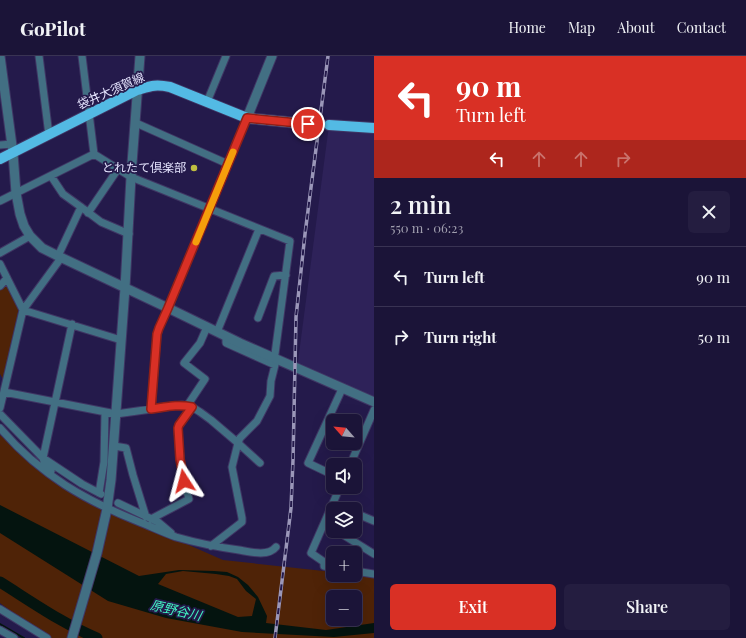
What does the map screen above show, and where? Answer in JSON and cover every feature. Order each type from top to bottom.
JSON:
[{"type":"main road","name":"袋井大須賀線","points":[[0,159],[12,148],[49,135],[137,90],[154,85],[170,87],[247,118],[308,124]]},
{"type":"main road","points":[[328,125],[374,128]]},
{"type":"street","points":[[0,56],[12,148],[16,193],[20,214],[24,226],[30,236],[42,248],[261,353],[374,402]]},
{"type":"street","points":[[39,56],[49,135]]},
{"type":"street","points":[[82,56],[94,154]]},
{"type":"street","points":[[72,638],[98,553],[111,480],[140,56]]},
{"type":"street","points":[[207,102],[226,56]]},
{"type":"street","points":[[151,409],[157,334],[159,328],[210,210],[272,56]]},
{"type":"street","points":[[136,123],[228,164]]},
{"type":"street","points":[[0,145],[12,148]]},
{"type":"street","points":[[94,154],[131,177],[290,241],[275,354]]},
{"type":"street","points":[[0,202],[94,154]]},
{"type":"street","points":[[88,213],[118,169]]},
{"type":"street","points":[[51,176],[63,194],[88,213],[101,222],[129,234]]},
{"type":"street","points":[[0,408],[23,310],[59,257],[81,207]]},
{"type":"street","points":[[217,332],[259,229]]},
{"type":"street","points":[[0,253],[30,236]]},
{"type":"street","points":[[0,264],[23,310],[121,340]]},
{"type":"street","points":[[258,318],[274,276],[286,275]]},
{"type":"street","points":[[0,286],[7,278]]},
{"type":"street","points":[[58,481],[45,465],[42,458],[72,324]]},
{"type":"street","points":[[149,518],[189,499],[180,459],[178,428],[205,379],[184,363],[200,343],[207,327]]},
{"type":"street","points":[[211,546],[242,522],[232,467],[240,438],[257,421],[270,396],[274,365],[226,343],[226,336]]},
{"type":"street","points":[[326,472],[308,463],[342,388]]},
{"type":"street","points":[[4,392],[116,414],[182,405],[189,407],[211,420],[260,463]]},
{"type":"street","points":[[353,458],[374,410]]},
{"type":"street","points":[[0,414],[42,458],[82,484],[100,493],[104,462],[105,412]]},
{"type":"street","points":[[0,428],[26,454],[58,481],[79,494],[107,508],[175,537],[211,546],[256,552],[268,552],[276,547]]},
{"type":"street","points":[[114,446],[126,448],[133,475],[149,518]]},
{"type":"street","points":[[118,503],[158,522],[168,529],[175,537]]},
{"type":"street","points":[[362,516],[374,521]]},
{"type":"street","points":[[326,519],[311,553],[324,562],[324,566],[326,566]]},
{"type":"street","points":[[348,538],[374,554]]},
{"type":"street","points":[[362,572],[374,574]]},
{"type":"street","points":[[0,609],[47,638]]},
{"type":"street","points":[[0,630],[14,638]]},
{"type":"shaded area","points":[[329,125],[374,129],[374,399],[297,369]]},
{"type":"shaded area","points":[[4,284],[7,285],[19,308],[3,379],[0,374],[0,290]]},
{"type":"shaded area","points":[[0,435],[75,495],[223,560],[326,571],[326,582],[362,582],[362,575],[374,576],[374,638],[50,638],[44,636],[0,603]]},
{"type":"water","points":[[0,505],[139,576],[179,570],[227,572],[238,577],[248,585],[258,597],[267,616],[266,623],[326,630],[362,626],[362,625],[374,623],[374,633],[334,637],[242,632],[166,618],[108,601],[0,533]],"holes":[[[183,571],[229,576],[237,579],[246,591],[256,599],[252,616],[238,617],[158,584],[166,574]]]},
{"type":"waterway","name":"原野谷川","points":[[0,582],[60,619],[97,638]]},
{"type":"waterway","points":[[0,624],[24,638]]},
{"type":"tunnel","points":[[308,124],[329,125]]},
{"type":"railway","points":[[275,638],[291,508],[296,317],[328,56]]},
{"type":"slow traffic","points":[[196,242],[233,152]]},
{"type":"place","name":"とれたて倶楽部","points":[[194,168]]},
{"type":"route","points":[[184,481],[180,459],[178,428],[192,407],[182,405],[151,409],[157,334],[159,328],[210,210],[247,118],[308,124]]}]
